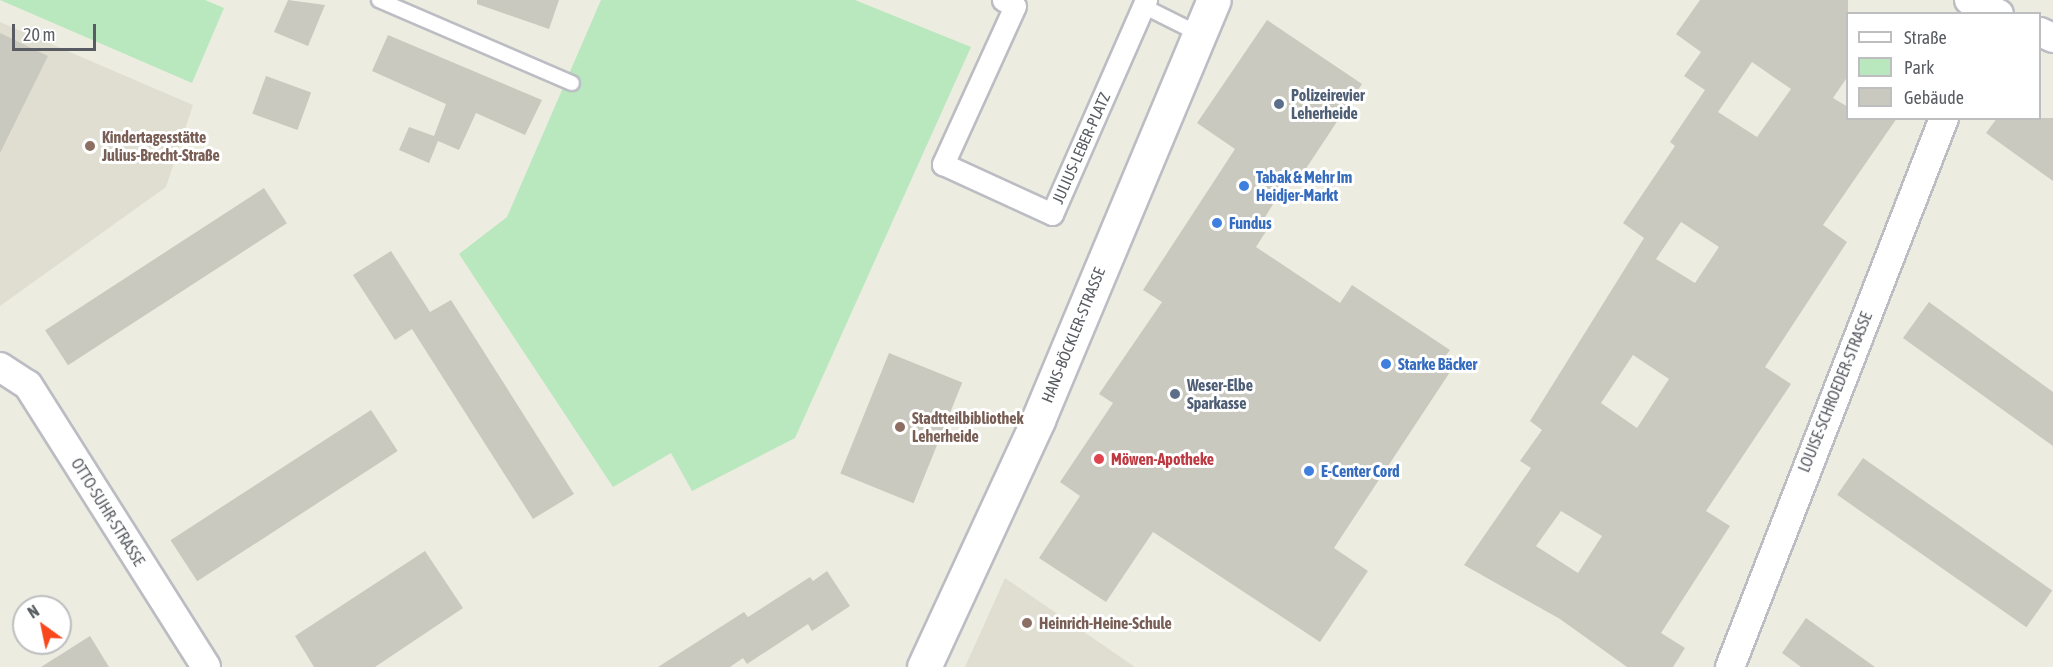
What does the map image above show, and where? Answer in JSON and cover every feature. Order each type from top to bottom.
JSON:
[{"type":"street","name":"JULIUS-LEBER-PLATZ","points":[[1004,0],[1015,6],[944,164],[1052,214],[1144,3]]},
{"type":"street","name":"HANS-BÖCKLER-STRASSE","points":[[924,667],[1038,420],[1214,0]]},
{"type":"street","name":"LOUISE-SCHROEDER-STRASSE","points":[[1730,667],[1943,120]]},
{"type":"street","name":"OTTO-SUHR-STRASSE","points":[[0,367],[28,385],[206,667]]},
{"type":"lane","points":[[379,0],[572,83]]},
{"type":"lane","points":[[1144,3],[1201,35]]},
{"type":"shaded area","name":"Kindertagesstätte Julius-Brecht-Straße","points":[[0,22],[193,105],[166,187],[0,306]]},
{"type":"shaded area","name":"Heinrich-Heine-Schule","points":[[1005,578],[1135,667],[965,667]]},
{"type":"green space","points":[[0,0],[205,0],[224,8],[192,83]]},
{"type":"green space","points":[[601,0],[855,0],[971,47],[795,438],[692,491],[671,453],[613,487],[459,254],[507,217]]},
{"type":"building","points":[[288,0],[325,5],[308,46],[274,32]]},
{"type":"building","points":[[477,0],[559,0],[549,29],[477,4]]},
{"type":"building","points":[[1700,0],[1848,0],[1846,79],[1833,98],[1846,106],[1846,120],[1896,120],[1823,225],[1847,242],[1765,367],[1791,384],[1706,511],[1730,526],[1661,633],[1685,648],[1673,667],[1627,667],[1560,619],[1464,565],[1531,468],[1520,461],[1542,430],[1530,421],[1644,238],[1623,223],[1675,146],[1670,142],[1705,90],[1684,76],[1701,52],[1676,34]],"holes":[[[1752,62],[1791,89],[1757,137],[1718,112]],[[1681,222],[1719,247],[1695,283],[1656,259]],[[1633,355],[1669,379],[1637,428],[1601,403]],[[1561,511],[1602,536],[1578,573],[1536,546]]]},
{"type":"building","points":[[1267,20],[1362,84],[1303,173],[1296,169],[1283,188],[1265,217],[1272,222],[1256,247],[1340,303],[1352,285],[1450,350],[1441,362],[1452,369],[1334,548],[1368,571],[1320,642],[1153,532],[1106,602],[1039,558],[1080,496],[1060,482],[1113,403],[1099,394],[1162,302],[1143,290],[1235,149],[1197,123]]},
{"type":"building","points":[[0,33],[48,56],[0,153]]},
{"type":"building","points":[[388,35],[542,100],[525,135],[476,113],[459,150],[438,141],[429,163],[399,150],[409,127],[434,136],[446,104],[372,71]]},
{"type":"building","points":[[266,76],[311,92],[297,130],[252,114]]},
{"type":"building","points":[[2053,118],[2053,181],[1986,133],[1996,120]]},
{"type":"building","points":[[264,188],[287,223],[68,365],[45,330]]},
{"type":"building","points":[[391,251],[430,312],[451,300],[574,494],[533,519],[412,329],[395,340],[353,275]]},
{"type":"building","points":[[1929,302],[2053,392],[2053,446],[1903,338]]},
{"type":"building","name":"Stadtteilbibliothek Leherheide","points":[[889,353],[962,383],[914,503],[840,474]]},
{"type":"building","points":[[371,410],[398,451],[197,581],[171,540]]},
{"type":"building","points":[[1863,458],[2052,590],[2026,627],[1837,495]]},
{"type":"building","points":[[425,551],[463,608],[375,667],[314,667],[295,636]]},
{"type":"building","points":[[827,571],[850,606],[812,631],[808,624],[747,664],[743,658],[730,667],[658,667],[744,612],[748,617],[810,577],[813,581]]},
{"type":"building","points":[[1806,618],[1875,667],[1801,667],[1782,653]]},
{"type":"building","points":[[90,636],[109,667],[41,667],[60,655],[72,655],[72,647]]},
{"type":"place","name":"Polizeirevier Leherheide","points":[[1279,104]]},
{"type":"place","name":"Kindertagesstätte Julius-Brecht-Straße","points":[[90,146]]},
{"type":"place","name":"Tabak & Mehr Im Heidjer-Markt","points":[[1244,186]]},
{"type":"place","name":"Fundus","points":[[1217,223]]},
{"type":"place","name":"Starke Bäcker","points":[[1386,364]]},
{"type":"place","name":"Weser-Elbe Sparkasse","points":[[1175,394]]},
{"type":"place","name":"Stadtteilbibliothek Leherheide","points":[[900,427]]},
{"type":"place","name":"Möwen-Apotheke","points":[[1099,459]]},
{"type":"place","name":"E-Center Cord","points":[[1309,471]]},
{"type":"place","name":"Heinrich-Heine-Schule","points":[[1027,623]]}]
